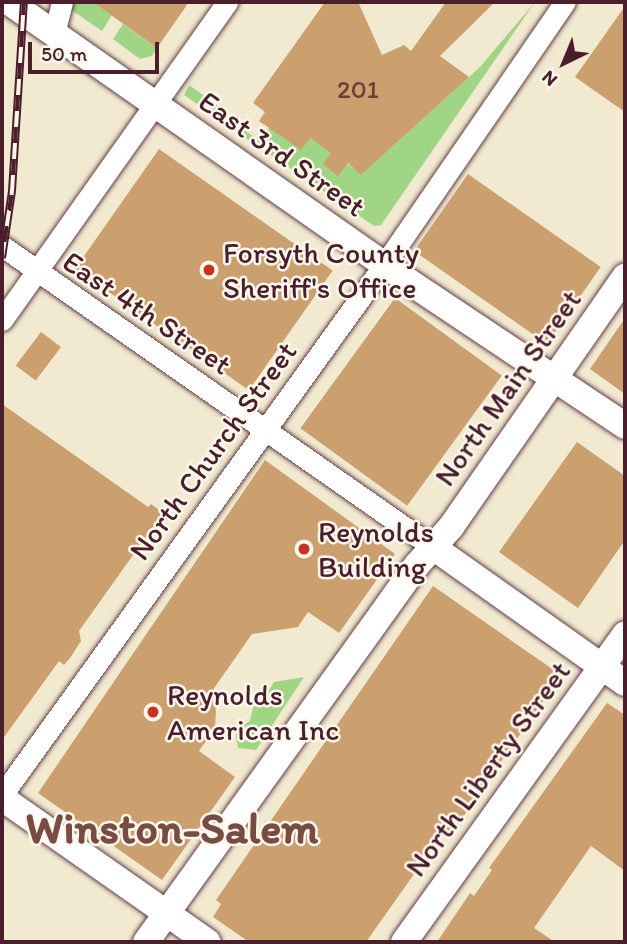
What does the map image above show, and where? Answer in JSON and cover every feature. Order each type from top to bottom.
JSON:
[{"type":"main road","name":"East 3rd Street","points":[[9,2],[384,265],[557,378],[625,426]]},
{"type":"main road","name":"North Main Street","points":[[146,942],[557,378],[625,277]]},
{"type":"main road","points":[[433,547],[625,682]]},
{"type":"main road","name":"North Liberty Street","points":[[404,942],[625,634]]},
{"type":"main road","points":[[2,797],[208,942]]},
{"type":"street","points":[[54,34],[62,2]]},
{"type":"street","points":[[2,320],[37,274],[226,2]]},
{"type":"street","name":"North Church Street","points":[[2,797],[384,265],[565,2]]},
{"type":"street","name":"East 4th Street","points":[[2,246],[37,274],[433,547]]},
{"type":"green space","points":[[73,2],[93,2],[112,15],[102,31],[70,9]]},
{"type":"green space","points":[[535,2],[381,225],[374,226],[240,134],[240,127],[260,141],[269,128],[310,138],[362,174],[480,67]]},
{"type":"green space","points":[[123,24],[157,48],[152,56],[140,59],[113,39]]},
{"type":"green space","points":[[189,85],[221,108],[221,120],[184,95]]},
{"type":"green space","points":[[304,677],[256,750],[238,748],[235,730],[250,721],[254,704],[269,701],[268,692],[274,682]]},
{"type":"building","points":[[93,2],[189,2],[157,48]]},
{"type":"building","points":[[325,2],[358,2],[382,55],[404,45],[411,51],[446,2],[495,2],[440,56],[469,77],[361,175],[348,163],[338,176],[323,164],[331,153],[310,138],[301,150],[259,121],[265,112],[253,103]]},
{"type":"building","points":[[625,6],[625,112],[575,77]]},
{"type":"building","points":[[159,149],[333,271],[249,390],[75,269]]},
{"type":"building","points":[[468,174],[601,267],[547,344],[414,251]]},
{"type":"building","points":[[395,298],[502,376],[407,506],[300,428]]},
{"type":"building","points":[[625,318],[625,394],[590,369]]},
{"type":"building","points":[[41,332],[61,347],[36,381],[16,366]]},
{"type":"building","points":[[2,404],[148,507],[151,504],[169,517],[159,531],[153,527],[79,631],[81,641],[70,658],[64,665],[59,661],[2,740]]},
{"type":"building","points":[[577,442],[625,476],[625,540],[578,608],[499,552]]},
{"type":"building","name":"Reynolds American Inc","points":[[265,460],[395,554],[339,633],[308,612],[298,627],[252,634],[210,694],[216,710],[215,728],[199,751],[235,777],[162,880],[38,793]]},
{"type":"building","points":[[433,586],[561,675],[449,837],[443,833],[366,942],[249,942],[213,917],[221,904],[216,900]]},
{"type":"building","points":[[607,703],[625,715],[625,871],[591,846],[534,928],[555,942],[437,942],[470,893],[474,896],[492,870],[489,868]]},
{"type":"railway","points":[[2,258],[12,191],[24,2]]},
{"type":"place","name":"Forsyth County Sheriff's Office","points":[[209,270]]},
{"type":"place","name":"Reynolds Building","points":[[304,549]]},
{"type":"place","name":"Reynolds American Inc","points":[[153,712]]},
{"type":"district","name":"Winston-Salem","points":[[172,828]]}]
